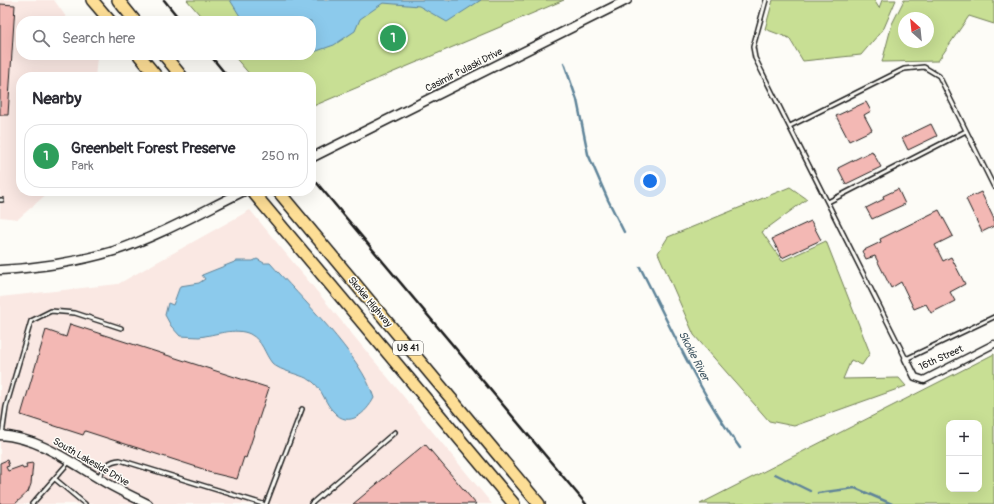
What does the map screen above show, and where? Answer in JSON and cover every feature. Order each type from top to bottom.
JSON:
[{"type":"highway","points":[[92,0],[106,16]]},
{"type":"highway","points":[[118,0],[131,16]]},
{"type":"highway","points":[[142,60],[153,72]]},
{"type":"highway","points":[[168,60],[178,72]]},
{"type":"highway","name":"Skokie Highway","points":[[256,196],[514,504]]},
{"type":"highway","name":"Skokie Highway","points":[[282,196],[539,504]]},
{"type":"street","name":"Casimir Pulaski Drive","points":[[316,156],[626,0]]},
{"type":"street","points":[[0,270],[50,266],[114,251],[150,237],[234,196]]},
{"type":"street","name":"16th Street","points":[[906,359],[915,377],[924,380],[994,344]]},
{"type":"street","name":"South Lakeside Drive","points":[[1,435],[36,443],[53,450],[98,478],[148,504]]},
{"type":"lane","points":[[766,0],[753,47],[755,58],[906,359],[994,317]]},
{"type":"lane","points":[[790,126],[904,69],[924,67],[939,76],[994,187]]},
{"type":"lane","points":[[828,202],[966,131]]},
{"type":"lane","points":[[1,435],[6,408],[31,321],[51,311],[75,313],[120,328]]},
{"type":"lane","points":[[266,504],[302,409]]},
{"type":"lane","points":[[311,504],[395,432]]},
{"type":"lane","points":[[98,478],[107,464],[112,460],[120,460],[263,504]]},
{"type":"lane","points":[[32,504],[70,461]]},
{"type":"lane","points":[[55,479],[84,504]]},
{"type":"shaded area","points":[[0,0],[54,0],[65,16],[16,16],[16,60],[97,60],[96,72],[16,72],[16,196],[44,196],[18,219],[0,217]]},
{"type":"shaded area","points":[[250,210],[492,504],[0,504],[0,297],[118,284]]},
{"type":"green space","points":[[187,0],[564,0],[316,105],[316,72],[248,72],[237,60],[316,60],[316,16],[201,16]]},
{"type":"green space","points":[[773,0],[874,0],[879,8],[882,0],[896,0],[884,28],[861,55],[803,61],[789,38],[765,29]]},
{"type":"green space","points":[[904,0],[994,0],[994,24],[969,16],[938,61],[882,62],[892,24],[898,12]]},
{"type":"green space","points":[[790,187],[807,199],[762,232],[782,261],[826,241],[870,353],[862,365],[851,360],[843,379],[899,378],[906,386],[794,426],[769,421],[694,335],[658,253],[668,237]]},
{"type":"green space","points":[[994,354],[994,504],[700,504]]},
{"type":"water","points":[[230,0],[481,0],[447,22],[419,6],[383,3],[360,19],[355,31],[334,45],[316,51],[316,16],[240,16]]},
{"type":"water","points":[[257,259],[264,263],[270,263],[329,328],[357,364],[374,398],[362,414],[351,419],[340,417],[331,409],[313,382],[304,377],[280,369],[272,363],[258,340],[250,334],[231,331],[199,337],[180,336],[171,326],[165,315],[168,303],[173,305],[180,286],[199,283],[205,279],[202,275],[237,261],[253,261]]},
{"type":"building","points":[[0,4],[15,5],[8,115],[0,115]]},
{"type":"building","points":[[866,102],[871,111],[864,115],[872,130],[849,141],[836,116]]},
{"type":"building","points":[[931,124],[937,136],[908,150],[902,138]]},
{"type":"building","points":[[872,151],[881,167],[846,184],[838,168]]},
{"type":"building","points":[[898,189],[905,204],[872,219],[866,208],[884,199],[883,196]]},
{"type":"building","points":[[981,192],[994,219],[994,226],[982,232],[966,199]]},
{"type":"building","points":[[939,210],[953,236],[935,245],[943,261],[951,257],[965,284],[950,292],[955,301],[931,313],[926,304],[914,309],[901,282],[891,288],[875,256],[866,259],[862,251],[881,242],[880,239]]},
{"type":"building","points":[[811,221],[821,240],[782,258],[772,239]]},
{"type":"building","points":[[70,324],[269,388],[246,458],[244,457],[237,479],[208,472],[205,471],[206,470],[85,431],[83,435],[21,415],[46,330],[66,337]]},
{"type":"building","points":[[425,444],[476,504],[353,504]]},
{"type":"building","points":[[7,460],[9,466],[6,467],[8,471],[22,466],[23,469],[27,468],[26,464],[33,463],[31,484],[28,492],[15,504],[0,504],[0,463]]},
{"type":"waterway","name":"Skokie River","points":[[564,63],[577,100],[588,154],[624,232]]},
{"type":"waterway","name":"Skokie River","points":[[640,267],[674,336],[711,405],[740,448]]},
{"type":"waterway","name":"Skokie River","points":[[775,474],[810,491]]},
{"type":"waterway","name":"Skokie River","points":[[818,493],[855,488],[892,504]]},
{"type":"railway","points":[[164,0],[177,16]]},
{"type":"railway","points":[[214,60],[224,72]]},
{"type":"railway","points":[[316,182],[586,504]]},
{"type":"place","name":"Greenbelt Forest Preserve","points":[[393,38]]}]
